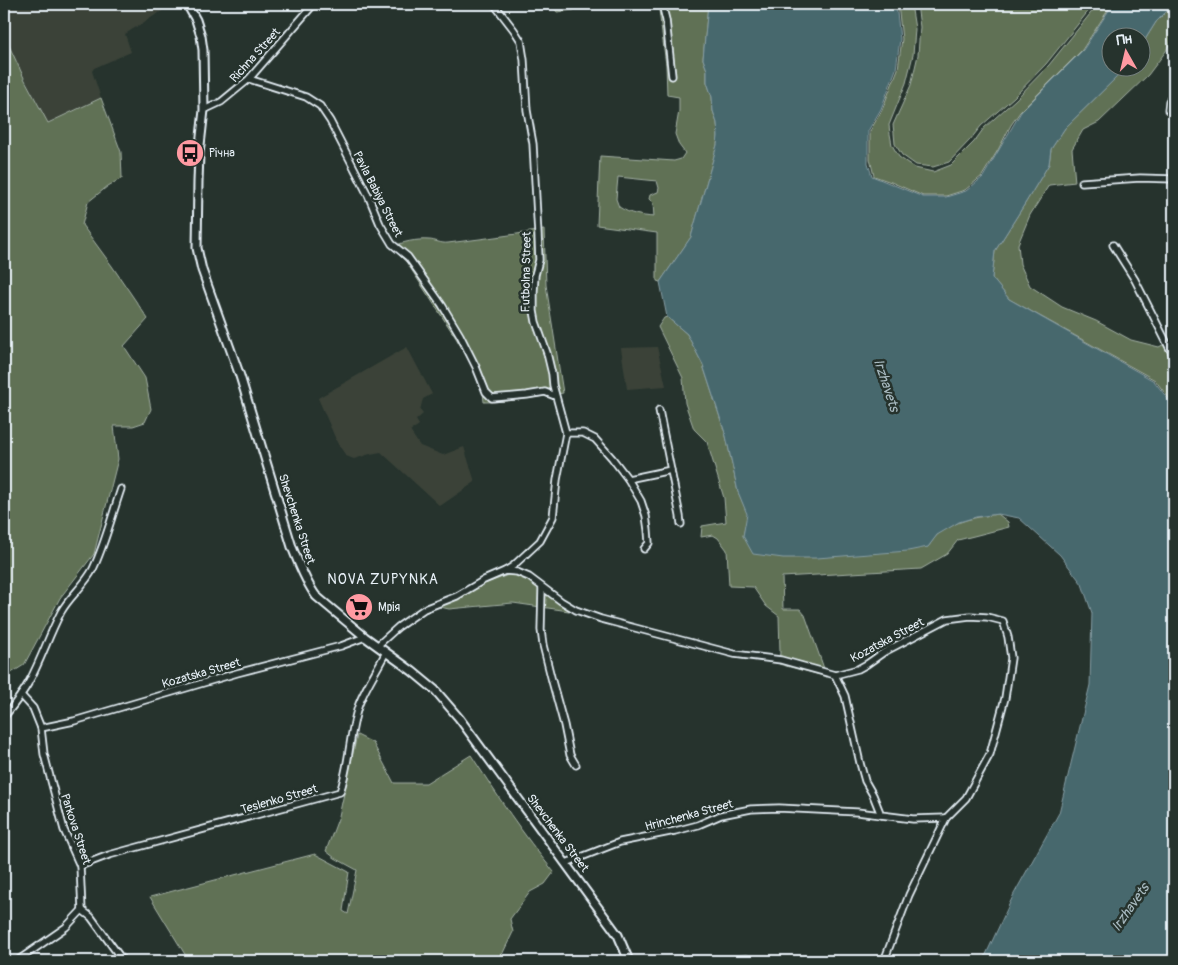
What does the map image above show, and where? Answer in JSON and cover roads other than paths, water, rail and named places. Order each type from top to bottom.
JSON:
[{"type":"street","name":"Shevchenka Street","points":[[187,4],[196,20],[203,50],[204,110],[199,154],[197,248],[202,270],[240,376],[300,567],[316,596],[365,637],[412,671],[434,690],[459,718],[618,935],[629,961]]},
{"type":"street","name":"Richna Street","points":[[204,110],[222,102],[249,79],[314,4]]},
{"type":"street","name":"Futbolna Street","points":[[494,4],[520,41],[524,60],[527,110],[533,144],[539,260],[535,275],[534,311],[547,353],[555,396],[566,434]]},
{"type":"street","points":[[662,4],[666,20],[672,76]]},
{"type":"street","name":"Pavla Babiya Street","points":[[249,79],[306,97],[320,106],[330,121],[368,195],[380,224],[392,244],[408,258],[442,305],[460,335],[486,392],[492,398],[545,392],[555,396]]},
{"type":"street","points":[[1174,94],[1169,102],[1168,110],[1174,114]]},
{"type":"street","points":[[1082,182],[1140,178],[1174,179]]},
{"type":"street","points":[[1113,245],[1135,280],[1174,357]]},
{"type":"street","points":[[659,410],[681,524]]},
{"type":"street","points":[[377,646],[398,627],[424,609],[457,596],[513,566],[540,541],[553,517],[566,434],[583,433],[595,439],[628,479],[641,501],[646,516],[648,543],[644,549]]},
{"type":"street","points":[[628,479],[671,470]]},
{"type":"street","points":[[4,717],[21,695],[37,666],[62,609],[92,570],[121,489]]},
{"type":"street","points":[[505,571],[517,572],[529,577],[542,588],[576,610],[601,619],[734,654],[781,660],[835,675],[845,696],[865,781],[881,815]]},
{"type":"street","points":[[542,588],[541,630],[543,645],[570,755],[576,765]]},
{"type":"street","name":"Kozatska Street","points":[[835,675],[858,669],[884,652],[947,620],[970,616],[988,617],[1003,621],[1008,637],[1010,658],[1005,698],[990,754],[966,798],[946,818],[909,896],[884,961]]},
{"type":"street","name":"Kozatska Street","points":[[42,728],[74,721],[237,673],[341,646],[365,637]]},
{"type":"street","name":"Teslenko Street","points":[[80,866],[109,856],[340,792],[345,777],[358,706],[386,652]]},
{"type":"street","name":"Parkova Street","points":[[21,695],[34,708],[42,728],[44,754],[64,830],[80,866],[82,910]]},
{"type":"street","name":"Hrinchenka Street","points":[[566,863],[620,842],[675,831],[698,825],[721,814],[751,809],[779,808],[913,819],[946,818]]},
{"type":"street","points":[[17,961],[66,927],[82,910],[91,917],[123,961]]},
{"type":"street","points":[[717,961],[747,959],[755,961]]},
{"type":"water","name":"Irzhavets","points":[[708,4],[896,4],[900,39],[896,69],[881,109],[868,131],[868,163],[872,176],[923,197],[946,197],[966,191],[983,177],[1021,112],[1083,50],[1113,4],[1174,4],[1156,22],[1150,32],[1150,28],[1100,28],[1100,78],[1116,78],[1065,128],[1051,149],[1049,164],[995,251],[992,278],[1009,299],[1154,381],[1174,407],[1174,961],[983,961],[1014,894],[1059,813],[1090,685],[1092,613],[1082,584],[1060,555],[1019,518],[998,514],[959,522],[937,535],[928,547],[908,551],[817,558],[783,558],[753,554],[743,536],[747,514],[738,492],[726,436],[703,365],[687,334],[667,317],[660,282],[691,237],[717,145],[717,123],[707,82],[707,70],[703,59]]},
{"type":"place","name":"Річна","points":[[190,153]]},
{"type":"place","name":"Мрія","points":[[359,607]]},
{"type":"district","name":"NOVA ZUPYNKA","points":[[383,579]]}]
